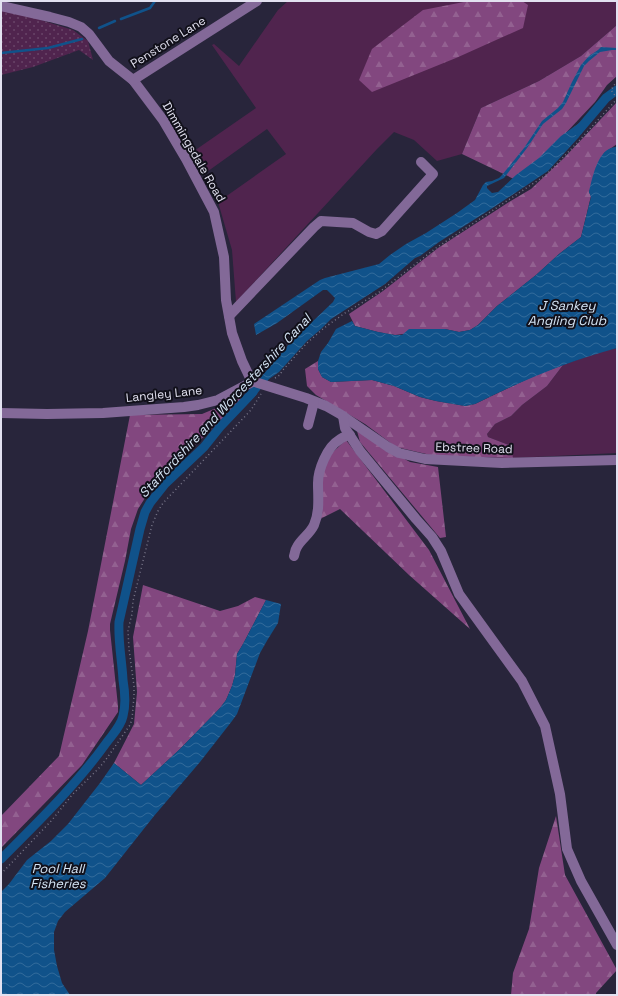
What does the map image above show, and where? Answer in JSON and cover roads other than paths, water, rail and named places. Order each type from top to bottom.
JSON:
[{"type":"street","name":"Penstone Lane","points":[[133,80],[257,1]]},
{"type":"street","name":"Dimmingsdale Road","points":[[1,6],[50,17],[81,27],[89,34],[109,61],[133,80],[163,120],[186,159],[214,212],[224,257],[226,300],[232,333],[242,361],[254,382]]},
{"type":"street","points":[[229,316],[314,227],[321,222],[352,223],[376,234],[382,231],[433,174],[421,162]]},
{"type":"street","points":[[254,382],[271,384],[326,406],[343,416],[345,428],[360,451],[432,537],[441,550],[459,594],[522,681],[545,726],[560,794],[567,849],[581,881],[617,946]]},
{"type":"street","name":"Langley Lane","points":[[1,413],[103,413],[184,408],[218,400],[254,382]]},
{"type":"street","points":[[308,425],[314,402]]},
{"type":"street","name":"Ebstree Road","points":[[343,416],[399,453],[425,459],[502,463],[617,460]]},
{"type":"street","points":[[294,556],[296,547],[314,525],[319,508],[318,481],[320,466],[335,443],[339,439],[350,435]]},
{"type":"water","points":[[601,47],[617,48],[617,50],[600,52],[584,66],[562,109],[543,124],[504,178],[487,186],[487,188],[492,193],[498,192],[516,175],[539,158],[561,136],[585,120],[588,123],[579,137],[548,171],[415,258],[385,284],[331,319],[307,341],[279,372],[269,379],[255,396],[236,405],[290,343],[333,302],[335,298],[327,290],[323,290],[277,323],[256,335],[254,324],[320,280],[379,264],[406,244],[426,233],[475,200],[483,185],[486,182],[499,178],[502,175],[524,148],[542,121],[563,102],[581,65],[589,56]]},
{"type":"water","name":"J Sankey Angling Club","points":[[617,147],[617,348],[563,365],[510,387],[475,404],[465,406],[420,397],[394,386],[372,380],[331,382],[322,377],[318,369],[318,361],[321,352],[336,329],[352,321],[355,326],[395,335],[402,335],[409,329],[445,329],[459,332],[470,330],[478,325],[497,306],[581,237],[591,197],[589,192],[596,167],[602,155],[606,151]]},
{"type":"water","name":"Pool Hall Fisheries","points":[[266,600],[281,604],[278,623],[260,653],[237,714],[200,762],[154,816],[105,878],[65,912],[58,921],[54,932],[54,950],[62,983],[70,995],[1,995],[1,892],[27,860],[51,841],[68,824],[114,763],[141,785],[180,749],[220,708],[226,700],[232,686],[235,675],[237,654]]},
{"type":"waterway","points":[[121,19],[150,8],[155,1]]},
{"type":"waterway","points":[[99,28],[115,21]]},
{"type":"waterway","points":[[1,53],[48,48],[82,39]]},
{"type":"waterway","name":"Staffordshire and Worcestershire Canal","points":[[578,131],[606,98],[617,90]]},
{"type":"waterway","name":"Staffordshire and Worcestershire Canal","points":[[1,859],[70,788],[95,758],[122,720],[125,698],[119,622],[145,512],[165,484],[204,447],[220,427],[253,392]]}]
